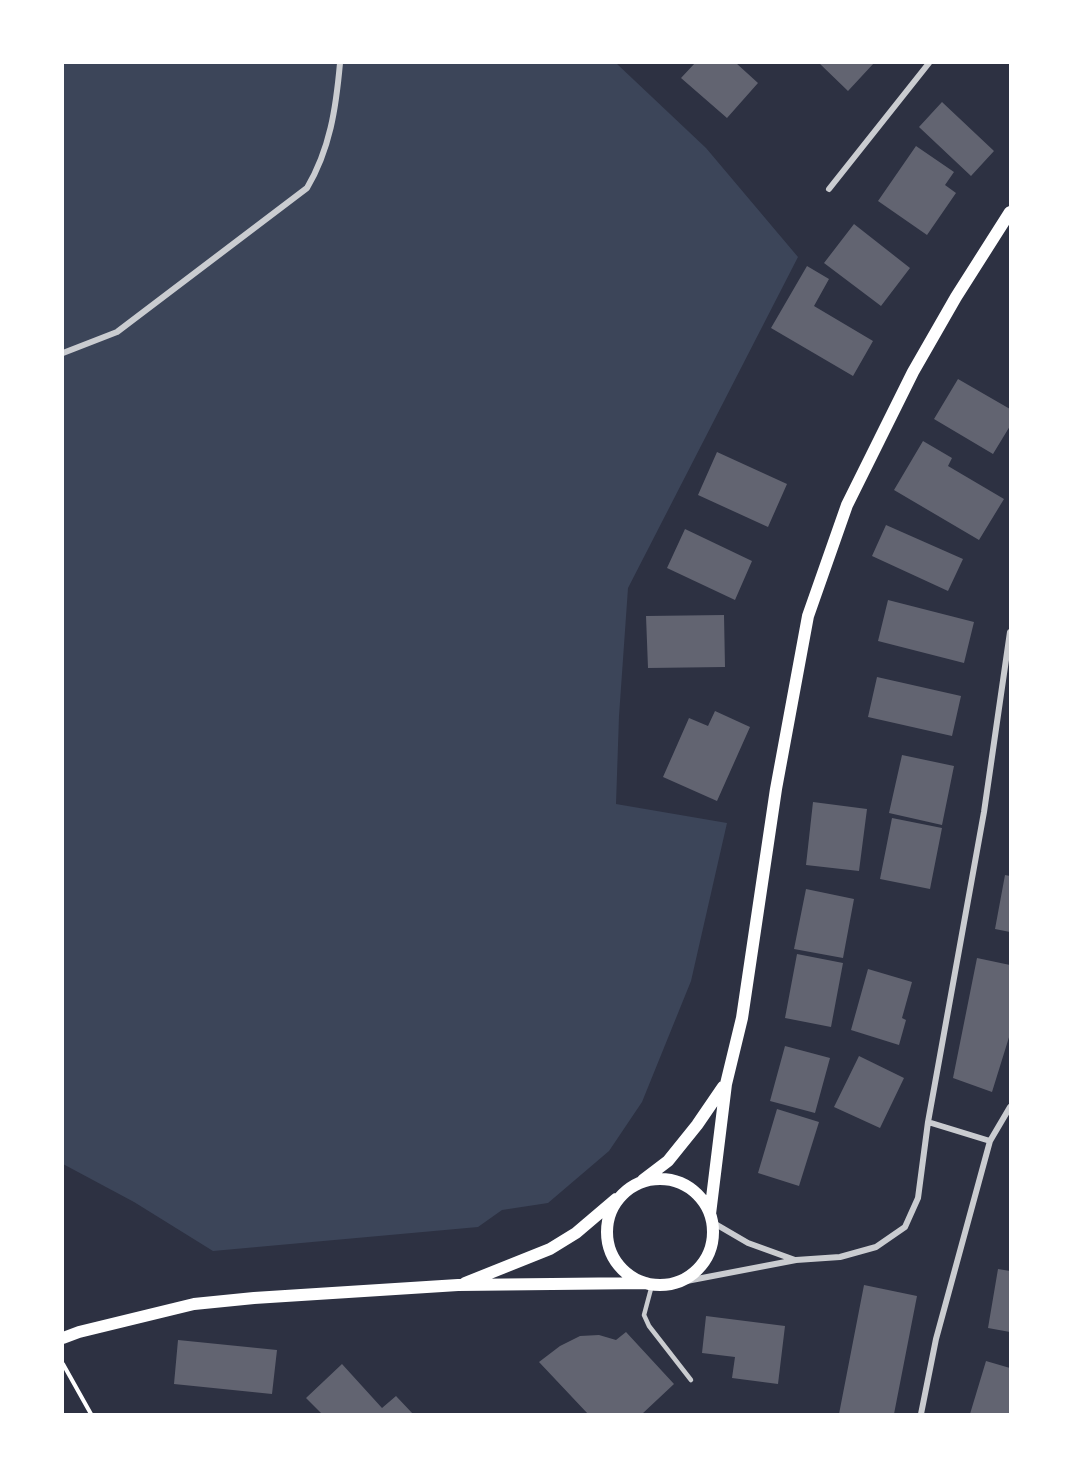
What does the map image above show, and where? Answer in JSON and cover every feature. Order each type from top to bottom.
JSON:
[{"type":"main road","points":[[63,1338],[89,1329],[194,1304],[458,1285],[676,1283],[690,1276],[702,1266],[713,1237],[711,1218],[726,1084],[742,1018],[776,789],[808,616],[847,505],[898,403],[956,297],[1010,212]]},
{"type":"main road","points":[[458,1285],[550,1249],[576,1233],[624,1193],[668,1161],[726,1084]]},
{"type":"main road","points":[[638,1184],[655,1179],[672,1180],[688,1187],[701,1199],[711,1218]]},
{"type":"main road","points":[[624,1193],[614,1206],[608,1221],[607,1237],[611,1252],[619,1266],[631,1276],[649,1284]]},
{"type":"street","points":[[63,353],[117,332],[307,188],[328,145],[340,63]]},
{"type":"street","points":[[829,189],[929,63]]},
{"type":"street","points":[[676,1283],[796,1260],[840,1257],[876,1247],[905,1227],[918,1198],[928,1122],[984,812],[1010,632]]},
{"type":"street","points":[[921,1414],[936,1339],[990,1141],[1010,1107]]},
{"type":"street","points":[[928,1122],[990,1141]]},
{"type":"street","points":[[711,1218],[748,1243],[796,1260]]},
{"type":"lane","points":[[649,1284],[644,1315],[646,1322],[691,1380]]},
{"type":"path","points":[[63,1364],[91,1414]]},
{"type":"shaded area","points":[[63,63],[616,63],[706,148],[798,257],[628,588],[619,716],[616,804],[727,823],[691,981],[642,1102],[609,1151],[548,1203],[502,1210],[478,1227],[213,1251],[134,1202],[63,1164]]},
{"type":"building","points":[[695,63],[736,63],[758,83],[727,118],[681,78]]},
{"type":"building","points":[[819,63],[874,63],[848,91]]},
{"type":"building","points":[[942,102],[994,151],[971,176],[919,127]]},
{"type":"building","points":[[916,146],[954,172],[945,185],[956,193],[927,235],[878,201]]},
{"type":"building","points":[[854,224],[910,268],[881,306],[824,263]]},
{"type":"building","points":[[807,266],[829,279],[814,306],[873,341],[853,376],[771,328]]},
{"type":"building","points":[[958,379],[1010,409],[1010,426],[993,454],[934,419]]},
{"type":"building","points":[[923,441],[952,458],[948,466],[1004,499],[979,540],[894,490]]},
{"type":"building","points":[[717,452],[787,484],[768,527],[698,495]]},
{"type":"building","points":[[886,525],[963,559],[948,591],[872,556]]},
{"type":"building","points":[[685,529],[752,561],[735,600],[667,568]]},
{"type":"building","points":[[888,600],[974,622],[964,663],[878,641]]},
{"type":"building","points":[[724,615],[725,667],[648,668],[646,616]]},
{"type":"building","points":[[877,677],[961,696],[952,736],[868,717]]},
{"type":"building","points":[[715,711],[750,727],[717,801],[663,777],[689,718],[708,726]]},
{"type":"building","points":[[902,755],[954,766],[942,825],[889,813]]},
{"type":"building","points":[[813,802],[867,809],[859,871],[806,865]]},
{"type":"building","points":[[892,818],[942,828],[930,889],[880,879]]},
{"type":"building","points":[[1005,875],[1010,876],[1010,932],[995,929]]},
{"type":"building","points":[[806,889],[854,899],[843,958],[794,949]]},
{"type":"building","points":[[797,954],[843,963],[831,1027],[785,1018]]},
{"type":"building","points":[[977,958],[1010,965],[1010,1034],[992,1092],[953,1078]]},
{"type":"building","points":[[868,969],[912,982],[902,1018],[906,1020],[899,1045],[851,1030]]},
{"type":"building","points":[[785,1046],[830,1058],[815,1113],[770,1101]]},
{"type":"building","points":[[859,1056],[904,1078],[880,1128],[834,1107]]},
{"type":"building","points":[[777,1109],[819,1122],[799,1186],[758,1173]]},
{"type":"building","points":[[998,1269],[1010,1271],[1010,1332],[988,1328]]},
{"type":"building","points":[[864,1285],[917,1296],[894,1414],[839,1414]]},
{"type":"building","points":[[706,1316],[785,1326],[778,1384],[732,1378],[735,1357],[702,1353]]},
{"type":"building","points":[[626,1332],[674,1384],[642,1414],[588,1414],[539,1362],[560,1346],[580,1336],[599,1335],[616,1340]]},
{"type":"building","points":[[178,1340],[277,1350],[272,1394],[174,1384]]},
{"type":"building","points":[[986,1361],[1010,1368],[1010,1414],[970,1414]]},
{"type":"building","points":[[342,1364],[382,1408],[396,1396],[413,1414],[322,1414],[306,1398]]}]
